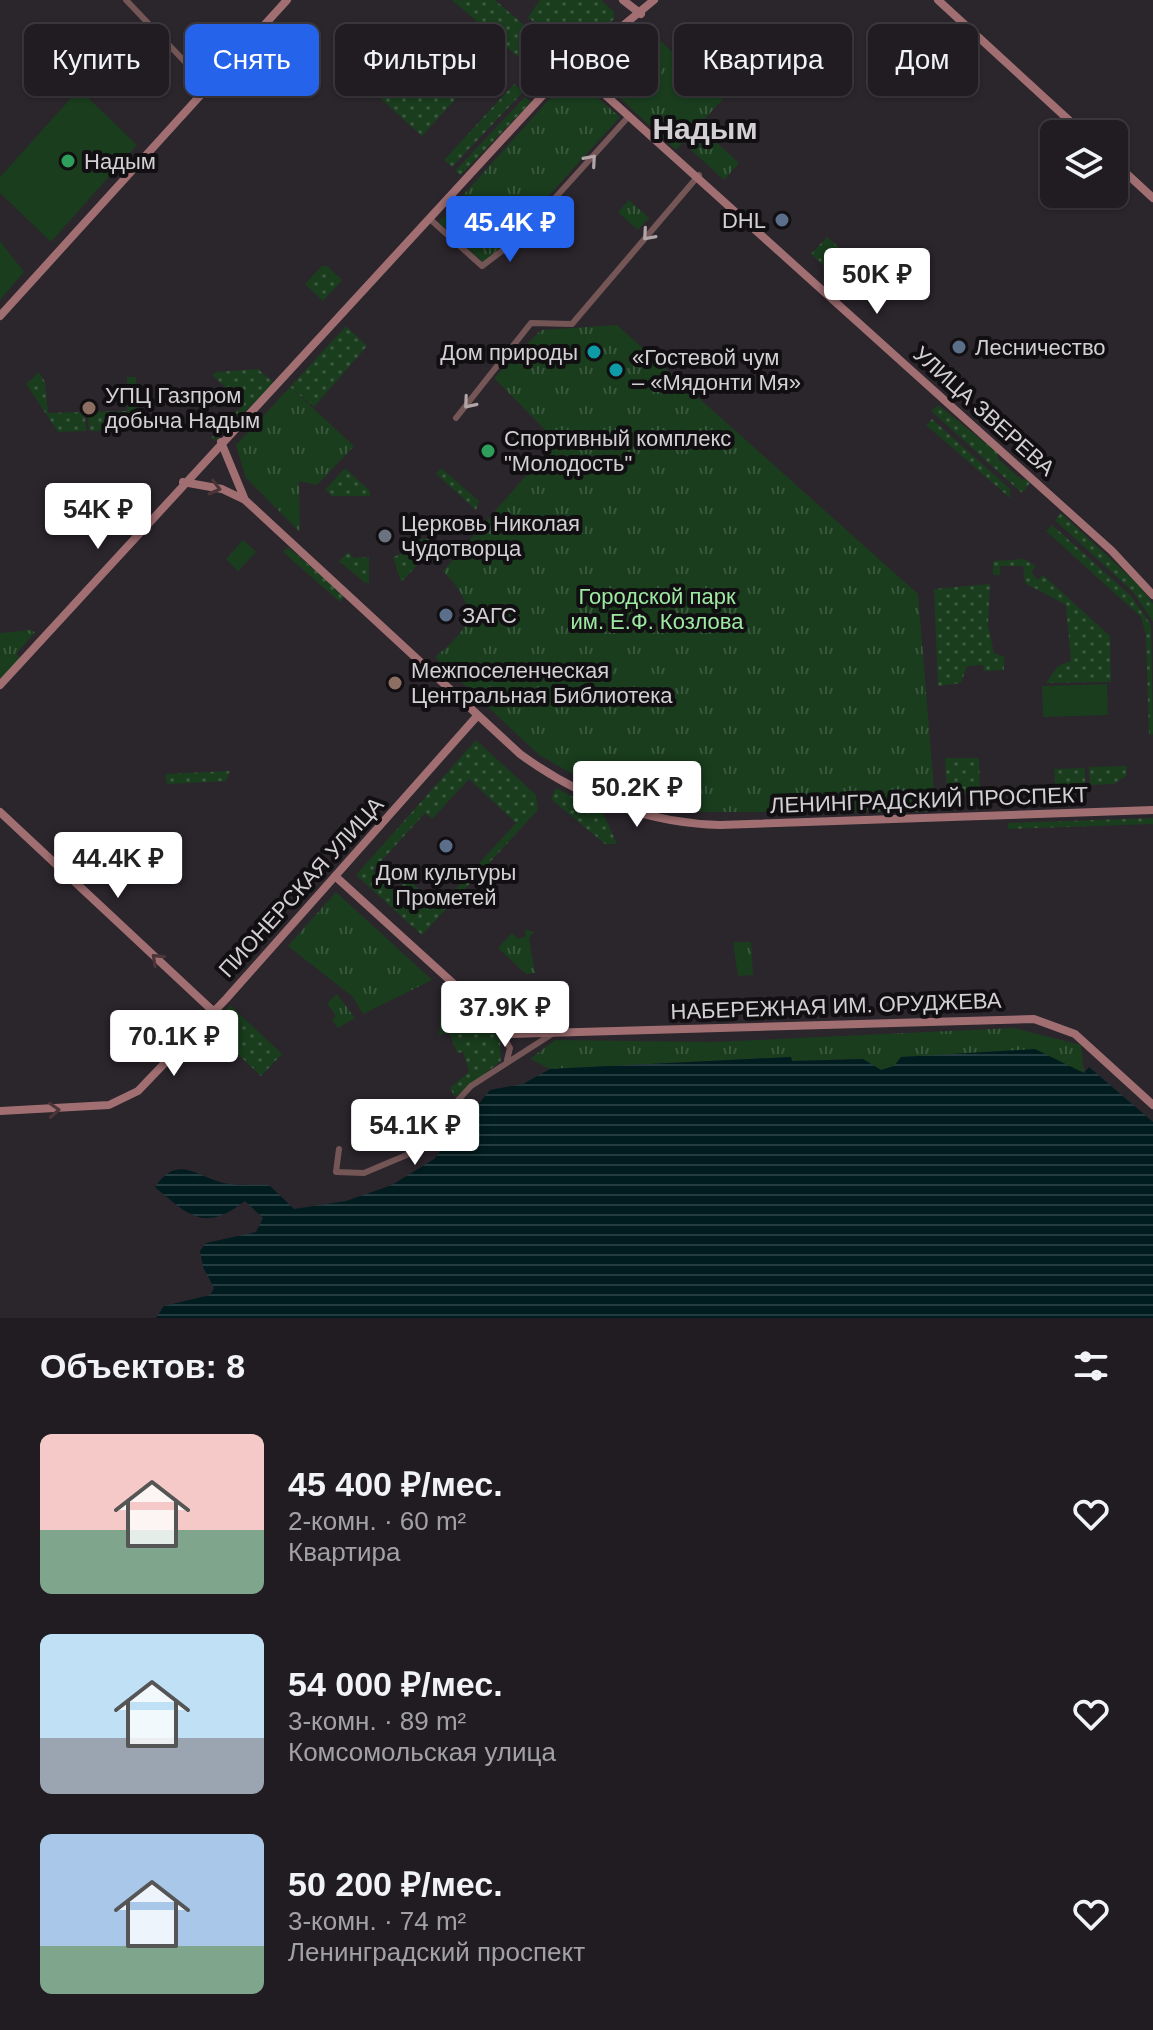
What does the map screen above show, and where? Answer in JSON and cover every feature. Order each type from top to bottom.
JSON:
[{"type":"street","points":[[126,0],[185,62]]},
{"type":"street","points":[[265,24],[287,0]]},
{"type":"street","points":[[623,0],[641,14]]},
{"type":"street","points":[[627,24],[654,0]]},
{"type":"street","points":[[938,0],[1069,120]]},
{"type":"street","points":[[0,316],[199,96]]},
{"type":"street","points":[[0,685],[183,482],[544,96]]},
{"type":"street","name":"УЛИЦА ЗВЕРЕВА","points":[[607,96],[699,175],[1112,551],[1153,595]]},
{"type":"street","points":[[431,220],[482,266],[519,238],[629,116]]},
{"type":"street","points":[[456,418],[527,332],[531,323],[572,324],[699,175]]},
{"type":"street","points":[[1128,175],[1153,198]]},
{"type":"street","points":[[221,442],[245,500]]},
{"type":"street","points":[[183,482],[222,489],[245,500]]},
{"type":"street","name":"ЛЕНИНГРАДСКИЙ ПРОСПЕКТ","points":[[245,500],[520,754],[576,789],[632,811],[682,823],[780,824],[1153,810]]},
{"type":"street","name":"ПИОНЕРСКАЯ УЛИЦА","points":[[0,1111],[109,1105],[138,1091],[214,1012],[478,715]]},
{"type":"street","points":[[0,812],[214,1012]]},
{"type":"street","points":[[335,876],[495,1022],[510,1048],[505,1063]]},
{"type":"street","name":"НАБЕРЕЖНАЯ ИМ. ОРУДЖЕВА","points":[[495,1022],[509,1034],[530,1035],[1034,1019],[1075,1034],[1153,1105]]},
{"type":"street","points":[[339,1149],[335,1167],[336,1172],[343,1175],[364,1173],[409,1154],[471,1086],[552,1034]]},
{"type":"street","points":[[516,1057],[530,1035]]},
{"type":"green space","points":[[452,0],[495,0],[523,24],[521,59],[505,46],[505,24],[480,24]]},
{"type":"green space","points":[[540,0],[601,0],[614,12],[614,19],[608,24],[536,24],[528,17]]},
{"type":"green space","points":[[658,39],[674,54],[674,96],[720,96],[723,99],[676,150],[618,96],[658,96]]},
{"type":"green space","points":[[514,84],[521,90],[521,94],[452,167],[444,160]]},
{"type":"green space","name":"Надым","points":[[73,96],[86,96],[137,145],[51,242],[0,193],[0,177]]},
{"type":"green space","points":[[378,96],[458,96],[422,136]]},
{"type":"green space","points":[[552,96],[596,96],[620,117],[486,265],[439,222]]},
{"type":"green space","points":[[525,97],[531,102],[461,175],[455,171]]},
{"type":"green space","points":[[703,130],[739,163],[724,180],[688,147]]},
{"type":"green space","points":[[629,200],[649,218],[638,230],[618,212]]},
{"type":"green space","points":[[827,237],[852,259],[836,277],[811,254]]},
{"type":"green space","points":[[0,241],[24,272],[0,300]]},
{"type":"green space","points":[[322,266],[327,266],[342,280],[323,301],[305,284]]},
{"type":"green space","name":"Городской парк им. Е.Ф. Козлова","points":[[617,325],[918,594],[935,801],[928,812],[679,812],[596,787],[539,755],[435,657],[458,636],[467,617],[462,596],[443,571],[556,441],[494,378],[541,330]]},
{"type":"green space","points":[[346,326],[367,346],[314,407],[290,387]]},
{"type":"green space","points":[[258,369],[274,383],[215,441],[211,438],[244,404],[212,375],[216,372]]},
{"type":"green space","points":[[39,372],[45,382],[48,413],[85,412],[86,431],[58,432],[26,384]]},
{"type":"green space","points":[[127,377],[136,377],[138,430],[89,431],[88,412],[127,411]]},
{"type":"green space","points":[[290,387],[354,446],[317,485],[299,481],[300,532],[246,478],[236,445]]},
{"type":"green space","points":[[938,405],[998,453],[998,459],[1021,479],[1030,483],[1022,493],[931,411]]},
{"type":"green space","points":[[932,419],[1010,489],[1010,498],[926,425]]},
{"type":"green space","points":[[345,468],[370,491],[370,496],[332,496],[325,490]]},
{"type":"green space","points":[[441,468],[479,501],[476,510],[436,474]]},
{"type":"green space","points":[[1061,513],[1140,586],[1153,604],[1153,622],[1133,592],[1055,520]]},
{"type":"green space","points":[[1052,525],[1131,596],[1151,625],[1153,734],[1149,735],[1146,635],[1141,617],[1046,531]]},
{"type":"green space","points":[[416,539],[432,539],[438,544],[401,582],[393,557],[414,549]]},
{"type":"green space","points":[[243,540],[256,552],[238,571],[226,559]]},
{"type":"green space","points":[[288,547],[345,596],[340,602],[283,552]]},
{"type":"green space","points":[[348,552],[354,558],[369,557],[369,583],[339,561]]},
{"type":"green space","points":[[1024,559],[1036,566],[1031,572],[1038,580],[1043,575],[1110,636],[1111,682],[1046,683],[1058,666],[1071,661],[1066,605],[1025,583],[1023,566],[1000,566],[1000,575],[993,575],[993,561]]},
{"type":"green space","points":[[990,584],[988,626],[994,653],[1004,657],[1004,670],[984,671],[983,665],[967,666],[961,683],[938,686],[934,589]]},
{"type":"green space","points":[[35,632],[16,654],[21,658],[0,681],[0,633]]},
{"type":"green space","points":[[1107,684],[1108,715],[1043,717],[1042,686]]},
{"type":"green space","points":[[476,740],[536,795],[538,810],[422,935],[356,875]],"holes":[[[469,779],[516,823],[439,907],[408,879],[395,892],[373,870],[425,813],[432,819]]]},
{"type":"green space","points":[[945,758],[979,758],[980,793],[947,795]]},
{"type":"green space","points":[[1127,766],[1126,776],[1114,784],[1090,785],[1089,767]]},
{"type":"green space","points":[[1085,768],[1085,785],[1055,786],[1054,769]]},
{"type":"green space","points":[[230,771],[226,781],[167,784],[165,774]]},
{"type":"green space","points":[[556,788],[603,813],[617,844],[605,844],[551,799]]},
{"type":"green space","points":[[1153,818],[1153,824],[1008,829],[1008,823]]},
{"type":"green space","points":[[336,892],[432,980],[363,1014],[353,997],[288,946]]},
{"type":"green space","points":[[525,929],[533,932],[529,939],[535,973],[526,974],[498,948],[512,933],[518,939],[526,936]]},
{"type":"green space","points":[[733,942],[751,942],[753,975],[738,976]]},
{"type":"green space","points":[[442,987],[471,1005],[500,1040],[501,1061],[455,1097],[450,1088],[469,1072],[463,1052],[457,1053],[449,1032],[439,1036]]},
{"type":"green space","points":[[337,994],[355,1018],[338,1028],[332,1020],[336,1016],[327,1003]]},
{"type":"green space","points":[[230,1005],[282,1054],[261,1076],[209,1027]]},
{"type":"green space","points":[[1014,1028],[1081,1045],[1084,1073],[1066,1065],[894,1066],[881,1070],[863,1059],[791,1061],[790,1057],[550,1069],[530,1059],[555,1040],[714,1042]]},
{"type":"water","points":[[1035,1049],[1084,1073],[1089,1067],[1153,1122],[1153,1318],[156,1318],[164,1306],[210,1295],[214,1288],[203,1267],[200,1251],[206,1243],[256,1232],[263,1218],[245,1201],[219,1216],[208,1218],[188,1213],[155,1187],[173,1171],[190,1170],[230,1184],[269,1185],[294,1209],[346,1201],[392,1185],[434,1159],[490,1090],[523,1084],[550,1069],[791,1057],[792,1061],[863,1059],[881,1070],[894,1066],[901,1057]]},
{"type":"place","name":"Надым","points":[[68,161]]},
{"type":"place","name":"DHL","points":[[782,220]]},
{"type":"place","name":"Лесничество","points":[[959,347]]},
{"type":"place","name":"Дом природы","points":[[594,352]]},
{"type":"place","name":"«Гостевой чум – «Мядонти Мя»","points":[[616,370]]},
{"type":"place","name":"УПЦ Газпром добыча Надым","points":[[89,408]]},
{"type":"place","name":"Спортивный комплекс \"Молодость\"","points":[[488,451]]},
{"type":"place","name":"Церковь Николая Чудотворца","points":[[385,536]]},
{"type":"place","name":"ЗАГС","points":[[446,615]]},
{"type":"place","name":"Межпоселенческая Центральная Библиотека","points":[[395,683]]},
{"type":"place","name":"Дом культуры Прометей","points":[[446,846]]},
{"type":"district","name":"Надым","points":[[705,128]]}]
